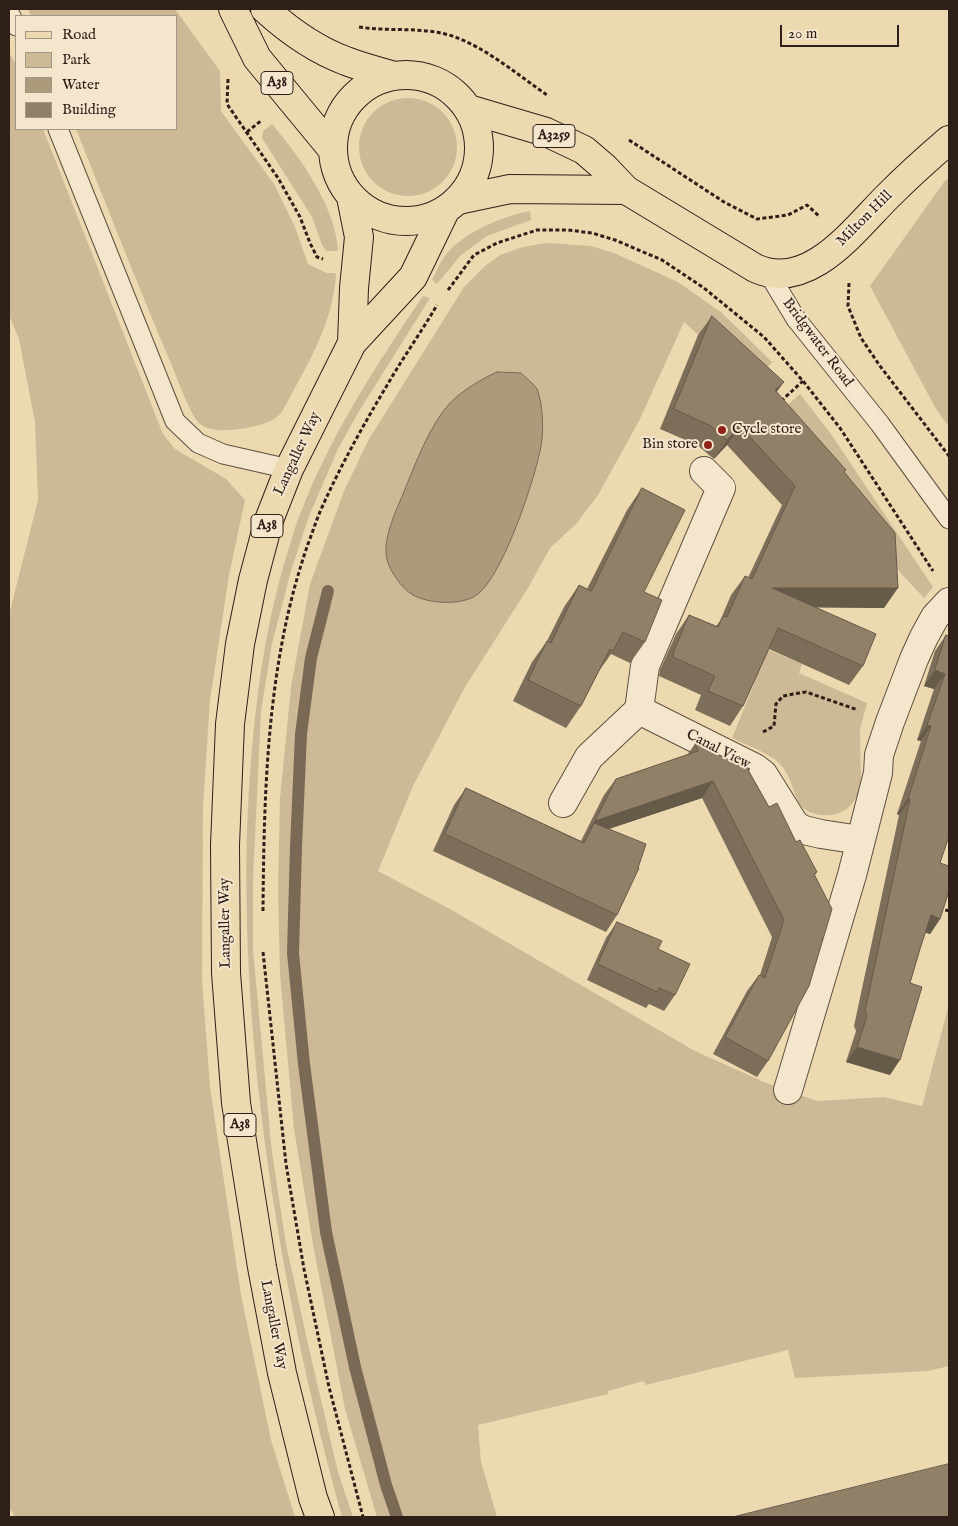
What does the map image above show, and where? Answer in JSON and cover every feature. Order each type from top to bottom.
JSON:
[{"type":"main road","name":"A38","points":[[233,9],[257,58],[332,149]]},
{"type":"main road","name":"A38","points":[[265,9],[286,27],[327,53],[394,76]]},
{"type":"main road","name":"A38","points":[[411,75],[428,78],[444,85],[468,109],[476,124],[479,140],[479,156],[472,180],[452,205],[429,218],[412,222],[395,221],[378,216],[364,208],[351,197],[341,182],[335,166],[332,149],[334,132],[340,115],[350,101],[362,89],[377,80],[394,76],[411,75]]},
{"type":"main road","name":"A3259","points":[[468,109],[546,132],[584,150],[626,190],[754,268],[769,274]]},
{"type":"main road","name":"Milton Hill","points":[[769,274],[791,272],[812,265],[822,259],[845,240],[919,166],[949,140]]},
{"type":"main road","points":[[452,205],[510,189],[626,190]]},
{"type":"main road","name":"Langaller Way","points":[[351,197],[358,237],[352,343]]},
{"type":"main road","name":"Langaller Way","points":[[320,1517],[313,1498],[282,1373],[262,1267],[236,1103],[226,973],[225,845],[230,724],[240,644],[253,580],[269,520],[289,469],[352,343],[413,277],[452,205]]},
{"type":"street","points":[[563,803],[588,757],[639,710],[645,666],[721,488],[704,471]]},
{"type":"street","points":[[788,1090],[845,899],[878,773],[879,755],[914,659],[924,637],[935,617],[949,602]]},
{"type":"street","name":"Canal View","points":[[639,710],[763,774],[795,825],[812,832],[860,840]]},
{"type":"lane","points":[[9,13],[15,24]]},
{"type":"lane","points":[[58,130],[175,421],[198,443],[222,454],[289,469]]},
{"type":"lane","name":"Bridgwater Road","points":[[769,274],[796,319],[880,424],[949,519]]},
{"type":"path","points":[[352,25],[389,30],[436,32],[457,38],[484,51],[550,96]]},
{"type":"path","points":[[246,36],[228,71],[228,104],[278,178],[300,216],[310,243],[318,257],[337,263],[356,262]]},
{"type":"path","points":[[263,912],[263,838],[269,745],[279,654],[297,577],[322,506],[388,382],[441,299],[474,255],[497,243],[538,230],[568,230],[592,233],[662,260],[704,288],[764,337],[803,381],[840,428],[936,575]]},
{"type":"path","points":[[413,277],[441,299]]},
{"type":"path","points":[[780,401],[803,381]]},
{"type":"path","points":[[748,765],[755,749],[758,735],[774,726],[776,704],[783,696],[806,692],[837,701],[852,709],[890,722]]},
{"type":"path","points":[[933,906],[949,911]]},
{"type":"path","points":[[263,949],[286,1164],[304,1269],[329,1387],[363,1517]]},
{"type":"green space","points":[[28,9],[175,9],[220,71],[221,111],[274,184],[295,227],[308,264],[327,273],[336,273],[330,309],[324,327],[309,361],[281,414],[277,417],[255,426],[224,430],[210,429],[199,423],[196,419],[181,389],[76,130],[178,130],[178,15],[31,15]]},
{"type":"green space","points":[[9,52],[15,63],[15,130],[43,130],[163,434],[175,449],[226,479],[245,500],[229,575],[210,700],[203,806],[202,980],[210,1087],[241,1295],[271,1440],[295,1517],[15,1517],[9,1507],[9,615],[38,500],[35,422],[19,339],[9,315]]},
{"type":"green space","points":[[408,98],[427,102],[442,113],[453,128],[457,147],[453,166],[442,181],[427,192],[408,196],[389,192],[374,181],[363,166],[359,147],[363,128],[374,113],[389,102]]},
{"type":"green space","points":[[272,124],[305,167],[324,200],[336,234],[338,251],[326,251],[312,217],[262,138],[263,131]]},
{"type":"green space","points":[[949,178],[949,427],[936,409],[870,286],[944,182]]},
{"type":"green space","points":[[530,211],[531,220],[487,236],[460,256],[437,284],[432,280],[447,253],[467,236],[498,220]]},
{"type":"green space","points":[[547,243],[591,246],[614,253],[678,282],[722,313],[772,362],[752,384],[684,322],[639,421],[598,495],[576,524],[550,548],[528,588],[465,687],[413,786],[378,871],[448,908],[695,1051],[764,1082],[817,1101],[884,1097],[922,1106],[949,1004],[949,1366],[928,1371],[795,1378],[788,1350],[646,1385],[644,1381],[608,1391],[608,1394],[478,1425],[481,1462],[497,1517],[377,1517],[345,1409],[314,1250],[294,1129],[280,975],[278,888],[280,798],[291,687],[310,584],[344,491],[369,439],[464,287],[485,266],[500,255],[523,247]]},
{"type":"green space","points":[[423,296],[430,298],[358,413],[338,449],[309,516],[291,571],[272,644],[261,711],[253,880],[253,950],[272,1153],[286,1244],[310,1353],[338,1472],[353,1517],[342,1517],[315,1411],[291,1303],[272,1195],[258,1086],[251,1005],[246,883],[248,802],[253,734],[263,656],[273,606],[297,522],[326,455],[356,400]]},
{"type":"green space","points":[[800,394],[831,434],[933,587],[924,598],[882,553],[777,415]]},
{"type":"green space","points":[[764,648],[802,664],[799,673],[867,703],[860,730],[861,784],[854,801],[848,808],[839,813],[822,815],[805,809],[798,801],[788,776],[779,763],[762,752],[732,738],[754,684],[749,682]]},
{"type":"water","points":[[497,372],[521,373],[537,389],[541,402],[542,440],[538,461],[525,502],[508,547],[498,567],[478,594],[472,598],[455,602],[437,602],[420,598],[405,588],[390,568],[387,559],[386,543],[391,526],[423,446],[442,412],[455,398],[466,390]]},
{"type":"building","points":[[712,316],[784,382],[775,390],[846,470],[844,472],[895,533],[898,588],[772,588],[876,634],[863,666],[778,628],[743,706],[708,691],[715,676],[673,657],[674,651],[689,615],[718,627],[723,616],[727,617],[745,576],[752,579],[795,486],[740,426],[727,440],[711,426],[674,409]]},
{"type":"building","points":[[642,488],[685,510],[644,592],[662,600],[645,642],[623,632],[613,651],[610,649],[581,706],[528,680],[547,641],[551,643],[579,585],[591,591]]},
{"type":"building","points":[[946,635],[949,636],[949,836],[940,863],[949,866],[949,891],[940,919],[931,915],[910,983],[922,987],[900,1060],[857,1047],[867,1016],[865,1011],[910,799],[908,799],[931,726],[927,725],[945,674],[935,670]]},
{"type":"building","points":[[695,744],[750,769],[748,770],[769,807],[777,803],[796,842],[800,840],[817,872],[814,874],[832,909],[809,986],[768,1061],[725,1037],[759,975],[765,978],[784,920],[713,781],[595,821],[616,779],[698,751]]},
{"type":"building","points":[[466,788],[584,843],[594,823],[646,844],[639,868],[617,915],[445,834]]},
{"type":"building","points":[[617,922],[662,941],[658,949],[690,964],[675,995],[659,988],[657,992],[598,964]]},
{"type":"building","points":[[949,1464],[949,1517],[733,1517]]},
{"type":"waterway","points":[[328,591],[311,658],[301,734],[293,953],[304,1064],[326,1232],[355,1367],[386,1485],[397,1517]]},
{"type":"place","name":"Cycle store","points":[[722,430]]},
{"type":"place","name":"Bin store","points":[[708,445]]}]
